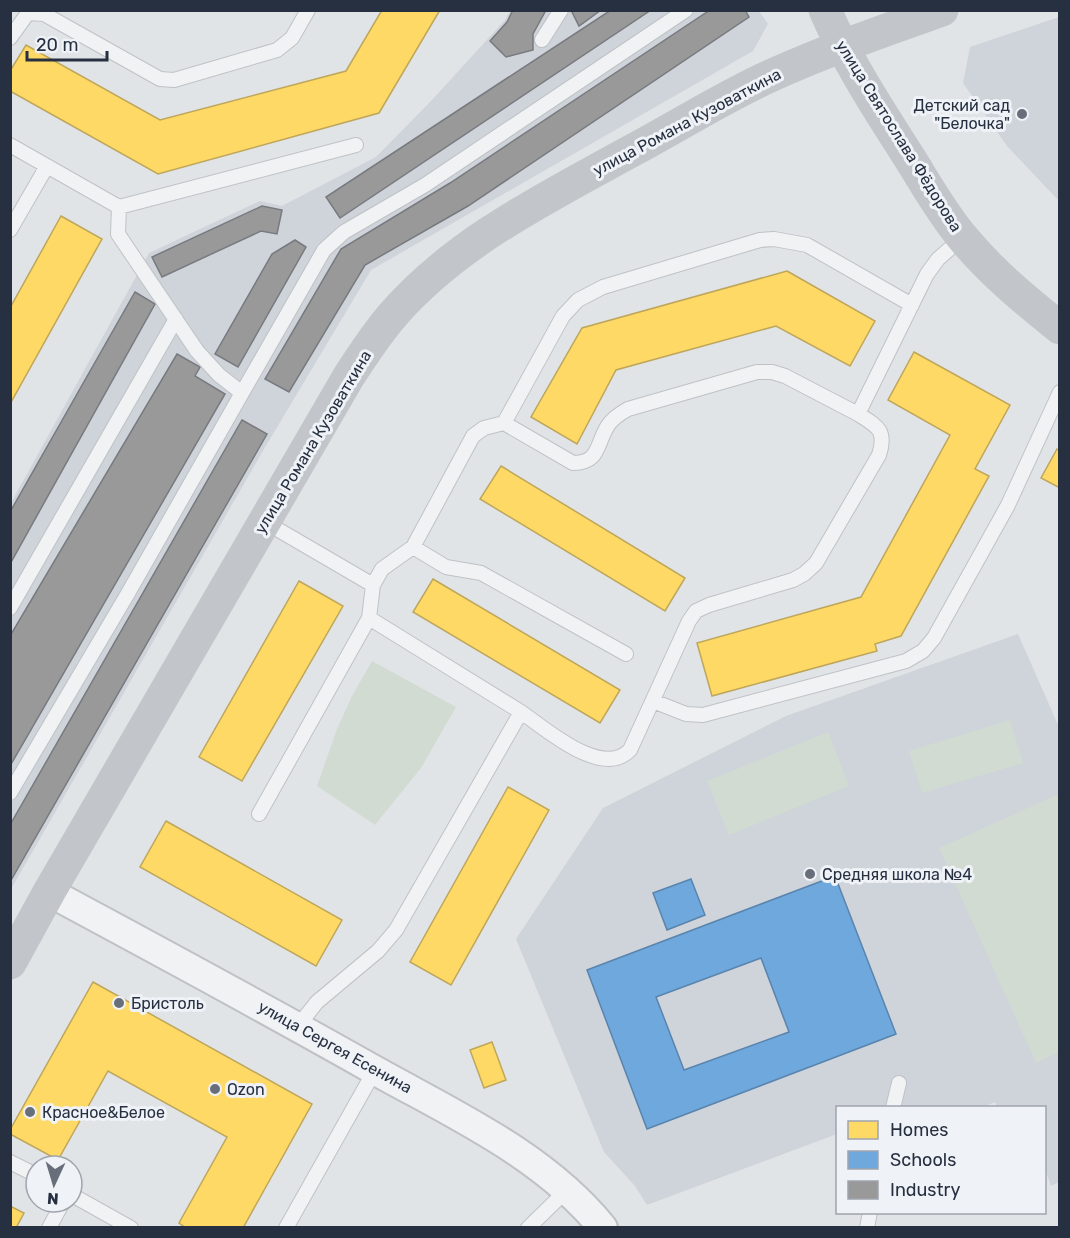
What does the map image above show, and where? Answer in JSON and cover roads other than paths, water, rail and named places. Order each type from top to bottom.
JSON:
[{"type":"street","name":"улица Святослава Фёдорова","points":[[825,10],[841,47],[937,201],[963,237],[1011,289],[1059,328]]},
{"type":"street","name":"улица Романа Кузоваткина","points":[[10,963],[49,892],[354,369],[391,318],[431,278],[465,250],[547,196],[751,86],[841,47],[942,10]]},
{"type":"street","name":"улица Сергея Есенина","points":[[49,892],[298,1026],[478,1127],[567,1190],[603,1227]]},
{"type":"lane","points":[[10,38],[28,13],[44,14],[160,79],[174,80],[277,50],[292,38],[308,10]]},
{"type":"lane","points":[[543,40],[561,10]]},
{"type":"lane","points":[[10,793],[127,595],[324,250],[344,232],[425,185],[686,10]]},
{"type":"lane","points":[[10,145],[119,207],[356,145]]},
{"type":"lane","points":[[10,230],[47,166]]},
{"type":"lane","points":[[119,207],[117,234],[197,351],[219,375],[242,393]]},
{"type":"lane","points":[[858,414],[927,274],[938,260],[963,237]]},
{"type":"lane","points":[[504,423],[563,316],[578,300],[603,287],[760,240],[774,239],[807,245],[912,305]]},
{"type":"lane","points":[[10,608],[176,319]]},
{"type":"lane","points":[[259,814],[369,618],[373,585],[382,569],[413,547],[473,436],[484,428],[504,423],[573,463],[584,463],[592,458],[608,426],[617,415],[628,409],[757,372],[772,372],[785,376],[858,414],[874,424],[881,433],[882,443],[879,454],[816,563],[793,580],[696,611],[689,621],[630,750],[619,758],[610,760],[590,756],[369,618]]},
{"type":"lane","points":[[653,700],[686,714],[703,716],[906,661],[923,651],[934,638],[1008,505],[1059,392]]},
{"type":"lane","points":[[265,522],[373,585]]},
{"type":"lane","points":[[413,547],[446,567],[481,573],[626,654]]},
{"type":"lane","points":[[298,1026],[316,1002],[378,951],[396,930],[521,712]]},
{"type":"lane","points":[[286,1227],[375,1070]]},
{"type":"lane","points":[[893,1106],[899,1083]]},
{"type":"lane","points":[[10,1162],[24,1169]]},
{"type":"lane","points":[[528,1227],[567,1190]]},
{"type":"lane","points":[[84,1202],[131,1227]]},
{"type":"place","name":"Детский сад \"Белочка\"","points":[[1022,114]]},
{"type":"place","name":"Средняя школа №4","points":[[810,874]]},
{"type":"place","name":"Бристоль","points":[[119,1003]]},
{"type":"place","name":"Ozon","points":[[215,1089]]},
{"type":"place","name":"Красное&Белое","points":[[30,1112]]}]
